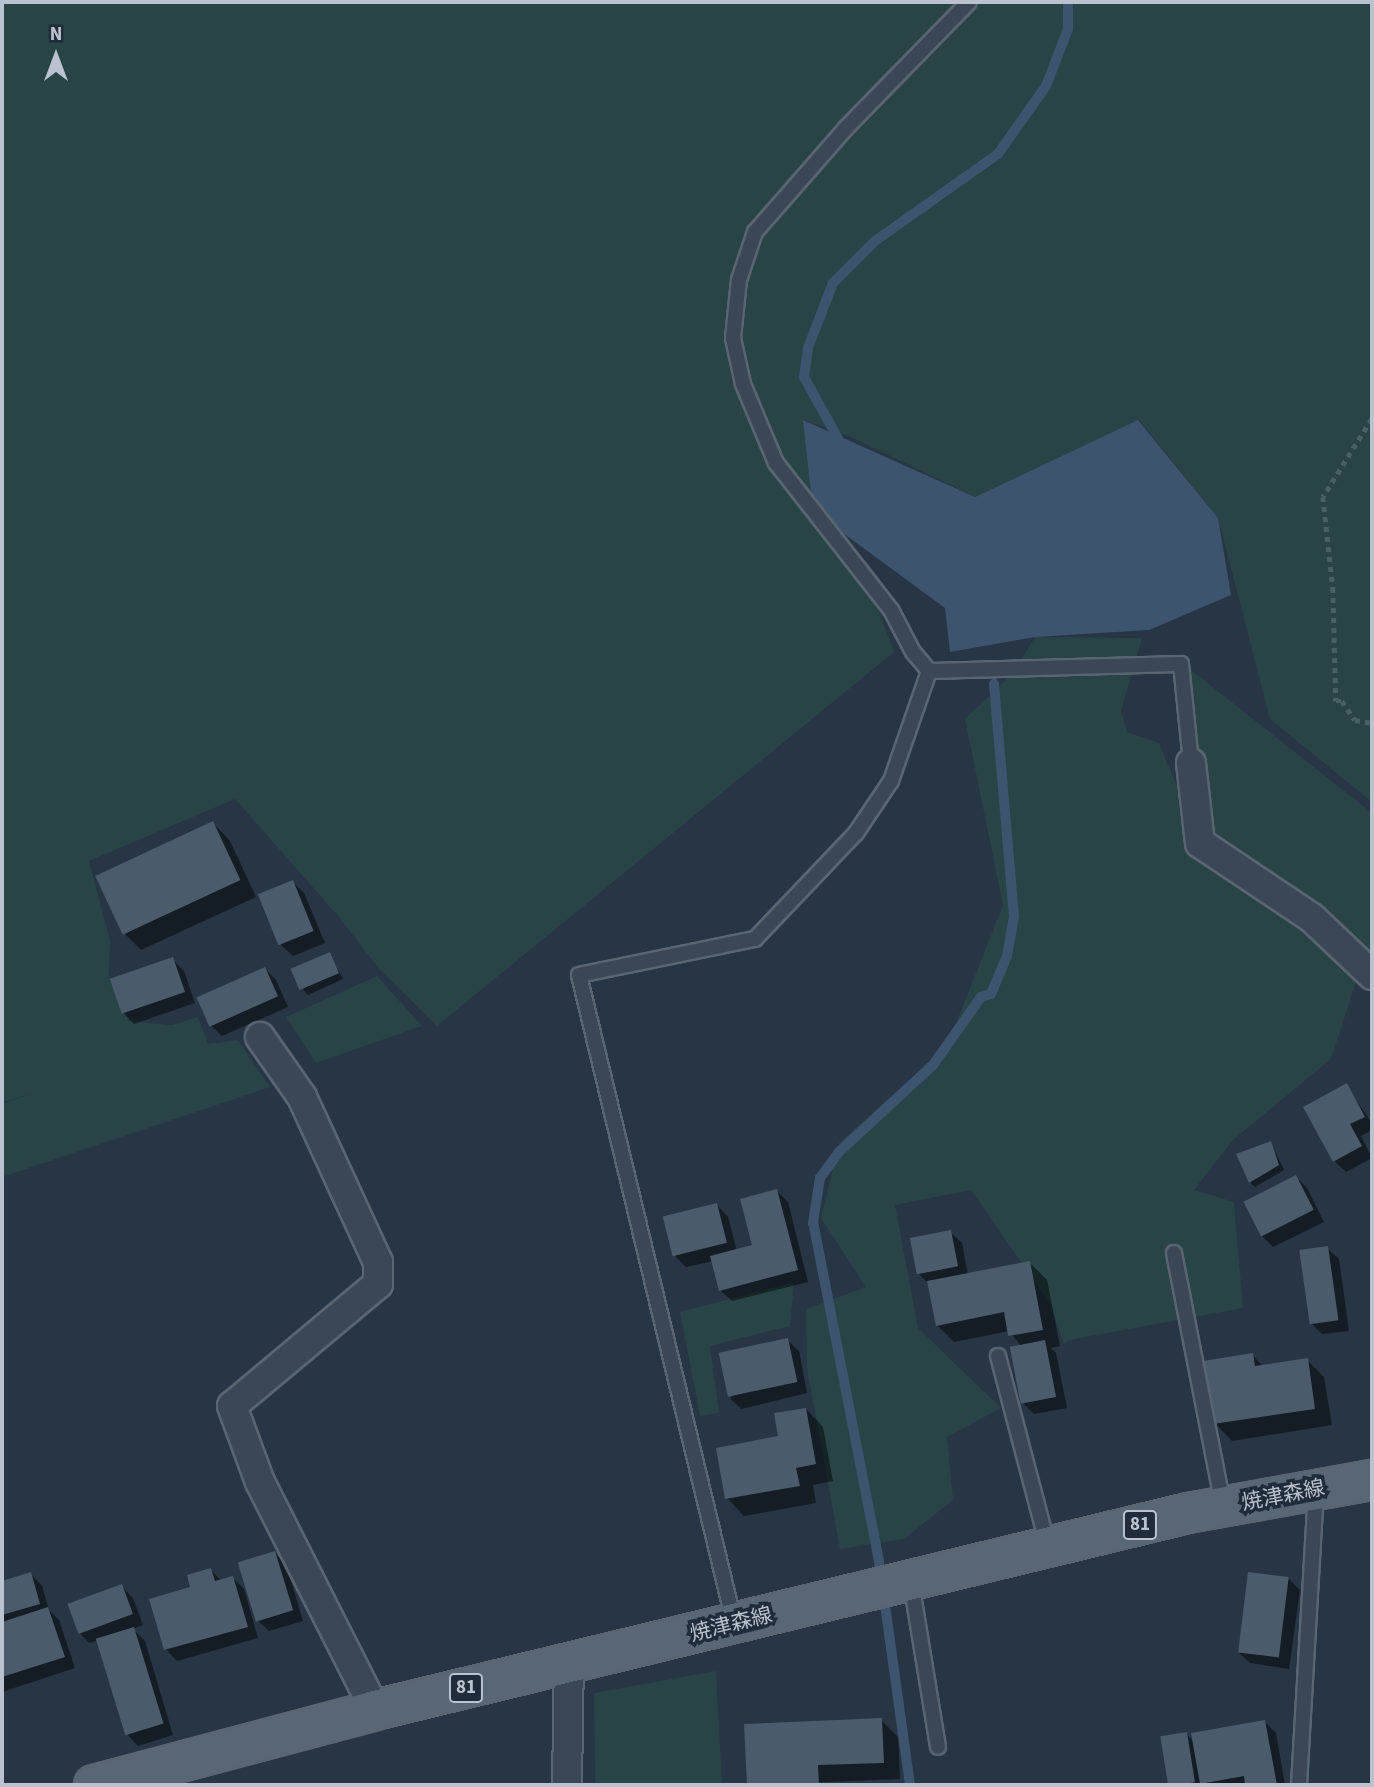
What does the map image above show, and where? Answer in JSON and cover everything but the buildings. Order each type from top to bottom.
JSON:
[{"type":"main road","name":"焼津森線","points":[[94,1785],[375,1710],[839,1597],[1224,1506],[1372,1480]]},
{"type":"street","points":[[1191,763],[1200,842],[1312,918],[1372,975]]},
{"type":"street","points":[[260,1037],[302,1097],[378,1262],[378,1284],[232,1406],[260,1482],[375,1710]]},
{"type":"street","points":[[567,1785],[569,1663]]},
{"type":"lane","points":[[929,671],[913,652],[891,610],[776,463],[743,384],[733,338],[739,280],[755,232],[846,128],[969,2]]},
{"type":"lane","points":[[929,671],[1181,664],[1191,763]]},
{"type":"lane","points":[[734,1624],[579,975],[755,939],[849,842],[891,781],[929,671]]},
{"type":"lane","points":[[1174,1253],[1224,1506]]},
{"type":"lane","points":[[999,1356],[1049,1547]]},
{"type":"lane","points":[[1299,1785],[1316,1488]]},
{"type":"lane","points":[[911,1581],[938,1747]]},
{"type":"path","points":[[1372,419],[1324,497],[1333,588],[1336,701],[1342,701],[1355,720],[1372,723]]},
{"type":"green space","points":[[2,2],[1372,2],[1372,802],[1270,719],[1218,518],[1139,420],[975,497],[853,438],[804,420],[813,511],[878,608],[894,652],[437,1026],[379,969],[339,917],[235,799],[89,861],[110,940],[109,978],[128,1021],[172,1025],[198,1017],[208,1044],[238,1040],[270,1087],[2,1177],[2,1104],[35,1092],[2,1103]]},
{"type":"green space","points":[[1035,637],[1142,638],[1121,711],[1127,732],[1159,743],[1199,839],[1186,666],[1372,813],[1372,962],[1359,973],[1331,1059],[1233,1140],[1194,1190],[1234,1202],[1243,1308],[1069,1340],[1064,1344],[1050,1304],[971,1190],[895,1205],[918,1328],[1001,1408],[947,1437],[953,1500],[904,1539],[840,1549],[807,1369],[806,1309],[866,1287],[821,1218],[839,1143],[947,1046],[1003,905],[965,719],[1013,673]]},
{"type":"green space","points":[[377,976],[422,1026],[316,1063],[286,1017]]},
{"type":"green space","points":[[794,1282],[790,1326],[710,1346],[719,1413],[700,1416],[680,1312]]},
{"type":"green space","points":[[716,1671],[722,1785],[595,1785],[594,1693]]},
{"type":"water","points":[[803,420],[975,497],[1138,420],[1218,518],[1231,595],[1149,630],[1035,637],[950,652],[945,608],[813,511]]},
{"type":"waterway","points":[[841,444],[804,377],[808,348],[833,283],[875,241],[998,154],[1046,86],[1068,29],[1068,2]]},
{"type":"waterway","points":[[910,1785],[879,1561],[813,1223],[820,1178],[839,1152],[933,1065],[981,997],[991,994],[1007,956],[1014,917],[994,684]]}]
